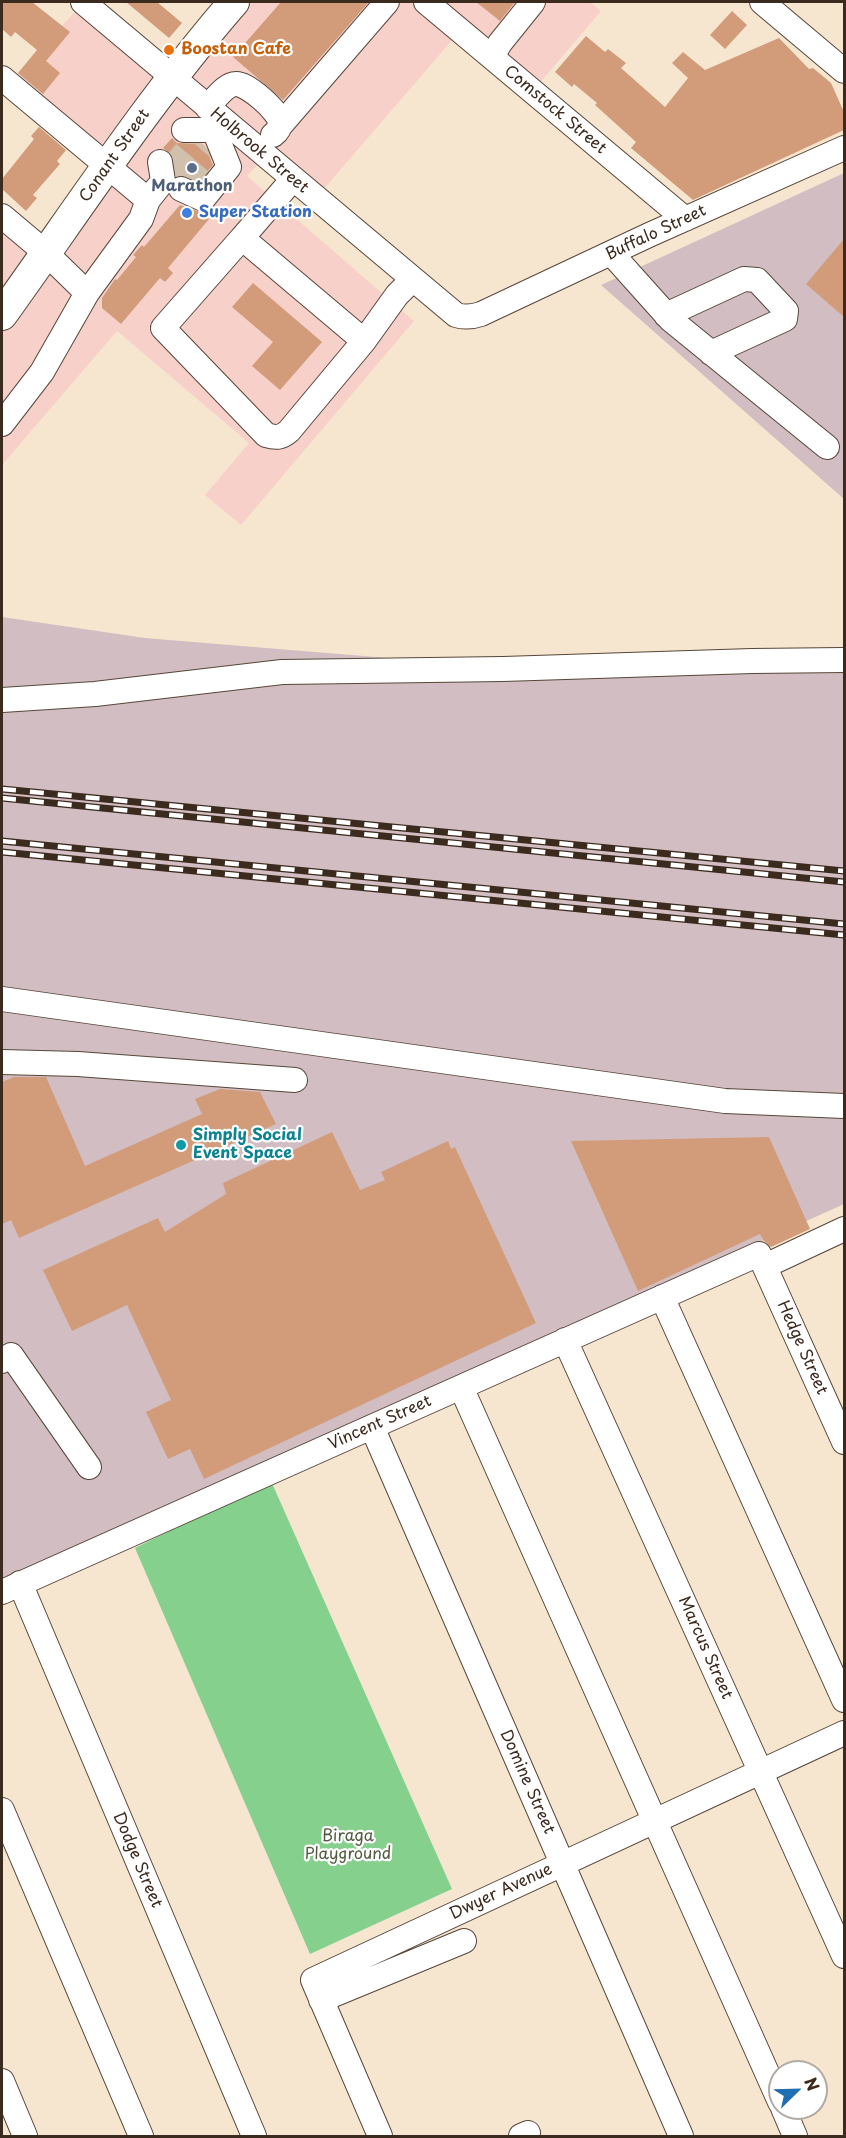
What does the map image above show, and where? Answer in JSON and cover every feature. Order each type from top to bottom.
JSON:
[{"type":"main road","name":"Conant Street","points":[[2,315],[172,77],[234,2]]},
{"type":"street","points":[[260,151],[387,2]]},
{"type":"street","name":"Comstock Street","points":[[426,2],[684,219]]},
{"type":"street","points":[[492,57],[500,43],[533,2]]},
{"type":"street","points":[[762,2],[842,65]]},
{"type":"street","name":"Holbrook Street","points":[[89,3],[172,77],[208,131],[260,151],[456,315],[467,317]]},
{"type":"street","points":[[2,78],[148,201]]},
{"type":"street","points":[[2,424],[42,372],[87,293],[141,219],[148,201],[172,177],[202,199],[229,167],[208,131],[228,86],[244,85],[277,113],[281,121],[279,128]]},
{"type":"street","name":"Buffalo Street","points":[[467,317],[481,314],[684,219],[844,148]]},
{"type":"street","points":[[293,179],[164,328],[267,435],[276,438],[284,436],[289,431],[364,341],[397,295],[413,279]]},
{"type":"street","points":[[2,216],[46,253],[87,293]]},
{"type":"street","points":[[242,238],[364,341]]},
{"type":"street","points":[[611,253],[666,315],[827,447]]},
{"type":"street","points":[[666,315],[744,279],[757,280],[786,310],[785,319],[711,353]]},
{"type":"street","points":[[2,700],[95,694],[282,672],[844,660]]},
{"type":"street","points":[[2,999],[725,1101],[844,1106]]},
{"type":"street","points":[[2,1062],[78,1064],[295,1080]]},
{"type":"street","name":"Vincent Street","points":[[11,1588],[662,1297],[844,1229]]},
{"type":"street","name":"Hedge Street","points":[[762,1260],[844,1442]]},
{"type":"street","points":[[662,1297],[844,1700]]},
{"type":"street","name":"Marcus Street","points":[[565,1340],[844,1956]]},
{"type":"street","points":[[2,1361],[11,1356],[89,1467]]},
{"type":"street","points":[[461,1387],[768,2075]]},
{"type":"street","name":"Domine Street","points":[[372,1427],[681,2136]]},
{"type":"street","name":"Dodge Street","points":[[11,1588],[254,2136]]},
{"type":"street","name":"Dwyer Avenue","points":[[380,2136],[313,1980],[844,1733]]},
{"type":"street","points":[[2,1810],[141,2136]]},
{"type":"street","points":[[321,2000],[464,1941]]},
{"type":"street","points":[[2,2081],[25,2136]]},
{"type":"street","points":[[788,2120],[795,2136]]},
{"type":"shaded area","points":[[84,2],[172,77],[234,2],[590,2],[601,11],[533,91],[460,31],[316,198],[266,156],[247,176],[414,321],[241,525],[205,495],[249,443],[117,331],[2,465],[2,216],[46,253],[106,167],[8,84]]},
{"type":"shaded area","points":[[844,173],[844,499],[601,285]]},
{"type":"shaded area","points":[[2,617],[145,638],[400,659],[844,654],[844,1204],[2,1587]]},
{"type":"green space","name":"Biraga Playground","points":[[271,1481],[452,1889],[310,1954],[135,1548]]},
{"type":"building","points":[[2,2],[32,2],[70,32],[46,61],[60,73],[43,94],[18,73],[37,50],[15,32],[11,37],[2,29]]},
{"type":"building","points":[[126,2],[157,2],[182,23],[169,38]]},
{"type":"building","points":[[281,2],[369,2],[283,100],[233,57]]},
{"type":"building","points":[[476,2],[515,2],[500,21]]},
{"type":"building","points":[[732,11],[747,25],[725,49],[710,35]]},
{"type":"building","points":[[586,36],[605,52],[608,49],[626,63],[621,68],[665,107],[688,78],[672,63],[683,52],[705,70],[779,38],[809,69],[813,68],[831,83],[844,112],[844,130],[693,200],[631,148],[636,142],[595,105],[597,103],[574,84],[572,87],[555,72]]},
{"type":"building","points":[[39,127],[66,150],[57,161],[60,164],[33,195],[37,198],[26,211],[2,189],[2,179],[34,139],[31,136]]},
{"type":"building","points":[[172,138],[177,143],[202,144],[205,147],[213,165],[199,181],[177,175],[171,154],[163,148]]},
{"type":"building","points":[[180,205],[202,213],[209,219],[168,268],[173,273],[165,282],[160,278],[121,324],[102,308],[102,298],[115,279],[117,280],[136,257],[133,255],[142,245],[144,247]]},
{"type":"building","points":[[844,239],[844,317],[806,284]]},
{"type":"building","points":[[253,283],[322,342],[280,390],[252,366],[273,342],[232,307]]},
{"type":"building","name":"Simply Social Event Space","points":[[14,1077],[46,1077],[85,1166],[202,1114],[195,1099],[220,1089],[260,1092],[276,1124],[19,1238],[11,1220],[2,1224],[2,1082]]},
{"type":"building","points":[[332,1132],[360,1190],[385,1180],[381,1172],[448,1141],[451,1149],[455,1147],[536,1323],[204,1479],[190,1449],[168,1459],[146,1412],[171,1400],[127,1305],[72,1331],[43,1270],[158,1218],[165,1232],[226,1194],[223,1183]]},
{"type":"building","points":[[769,1137],[810,1229],[771,1247],[760,1234],[638,1291],[571,1141]]},
{"type":"tunnel","points":[[170,170],[196,139]]},
{"type":"tunnel","points":[[185,183],[211,152]]},
{"type":"railway","points":[[2,789],[844,871]]},
{"type":"railway","points":[[2,798],[844,882]]},
{"type":"railway","points":[[2,841],[844,924]]},
{"type":"railway","points":[[2,852],[844,935]]},
{"type":"place","name":"Boostan Cafe","points":[[169,50]]},
{"type":"place","name":"Marathon","points":[[192,168]]},
{"type":"place","name":"Super Station","points":[[187,213]]},
{"type":"place","name":"Simply Social Event Space","points":[[181,1145]]}]
